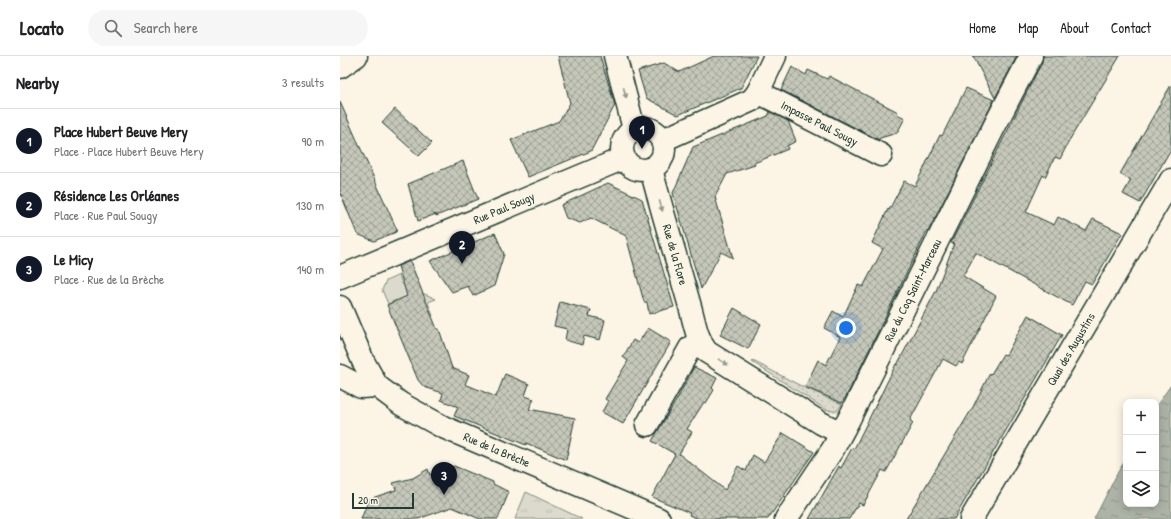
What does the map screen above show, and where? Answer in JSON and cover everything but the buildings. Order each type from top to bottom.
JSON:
[{"type":"street","points":[[340,67],[356,56]]},
{"type":"street","points":[[615,56],[634,129]]},
{"type":"street","points":[[664,140],[752,100],[758,92],[775,56]]},
{"type":"street","name":"Rue du Coq Saint-Marceau","points":[[786,519],[833,449],[1031,56]]},
{"type":"street","name":"Impasse Paul Sougy","points":[[758,92],[880,155]]},
{"type":"street","points":[[648,127],[660,134],[664,140],[665,147],[661,160],[657,166],[651,169],[644,170],[632,167],[624,158],[622,144],[629,133],[634,129],[648,127]]},
{"type":"street","name":"Rue Paul Sougy","points":[[340,277],[624,158]]},
{"type":"street","name":"Rue de la Flore","points":[[651,169],[700,340],[707,352],[821,423],[841,433]]},
{"type":"street","name":"Quai des Augustins","points":[[971,519],[1171,180]]},
{"type":"street","points":[[340,307],[363,361],[377,386],[361,387],[340,376]]},
{"type":"street","points":[[647,425],[690,348],[700,340]]},
{"type":"street","name":"Rue de la Brèche","points":[[377,386],[402,404],[443,427],[659,519]]},
{"type":"green space","points":[[399,275],[402,284],[436,299],[428,302],[433,316],[420,309],[396,300],[388,304],[382,290],[386,281]]},
{"type":"green space","points":[[753,361],[805,388],[842,404],[837,411],[825,409],[752,362]]},
{"type":"green space","points":[[526,492],[582,519],[515,519]]},
{"type":"water","points":[[1171,385],[1171,519],[1094,519],[1123,464],[1123,507],[1159,507],[1159,402]]},
{"type":"place","name":"Place Hubert Beuve Mery","points":[[642,149]]},
{"type":"place","name":"Résidence Les Orléanes","points":[[462,264]]},
{"type":"place","name":"Le Micy","points":[[444,495]]}]
